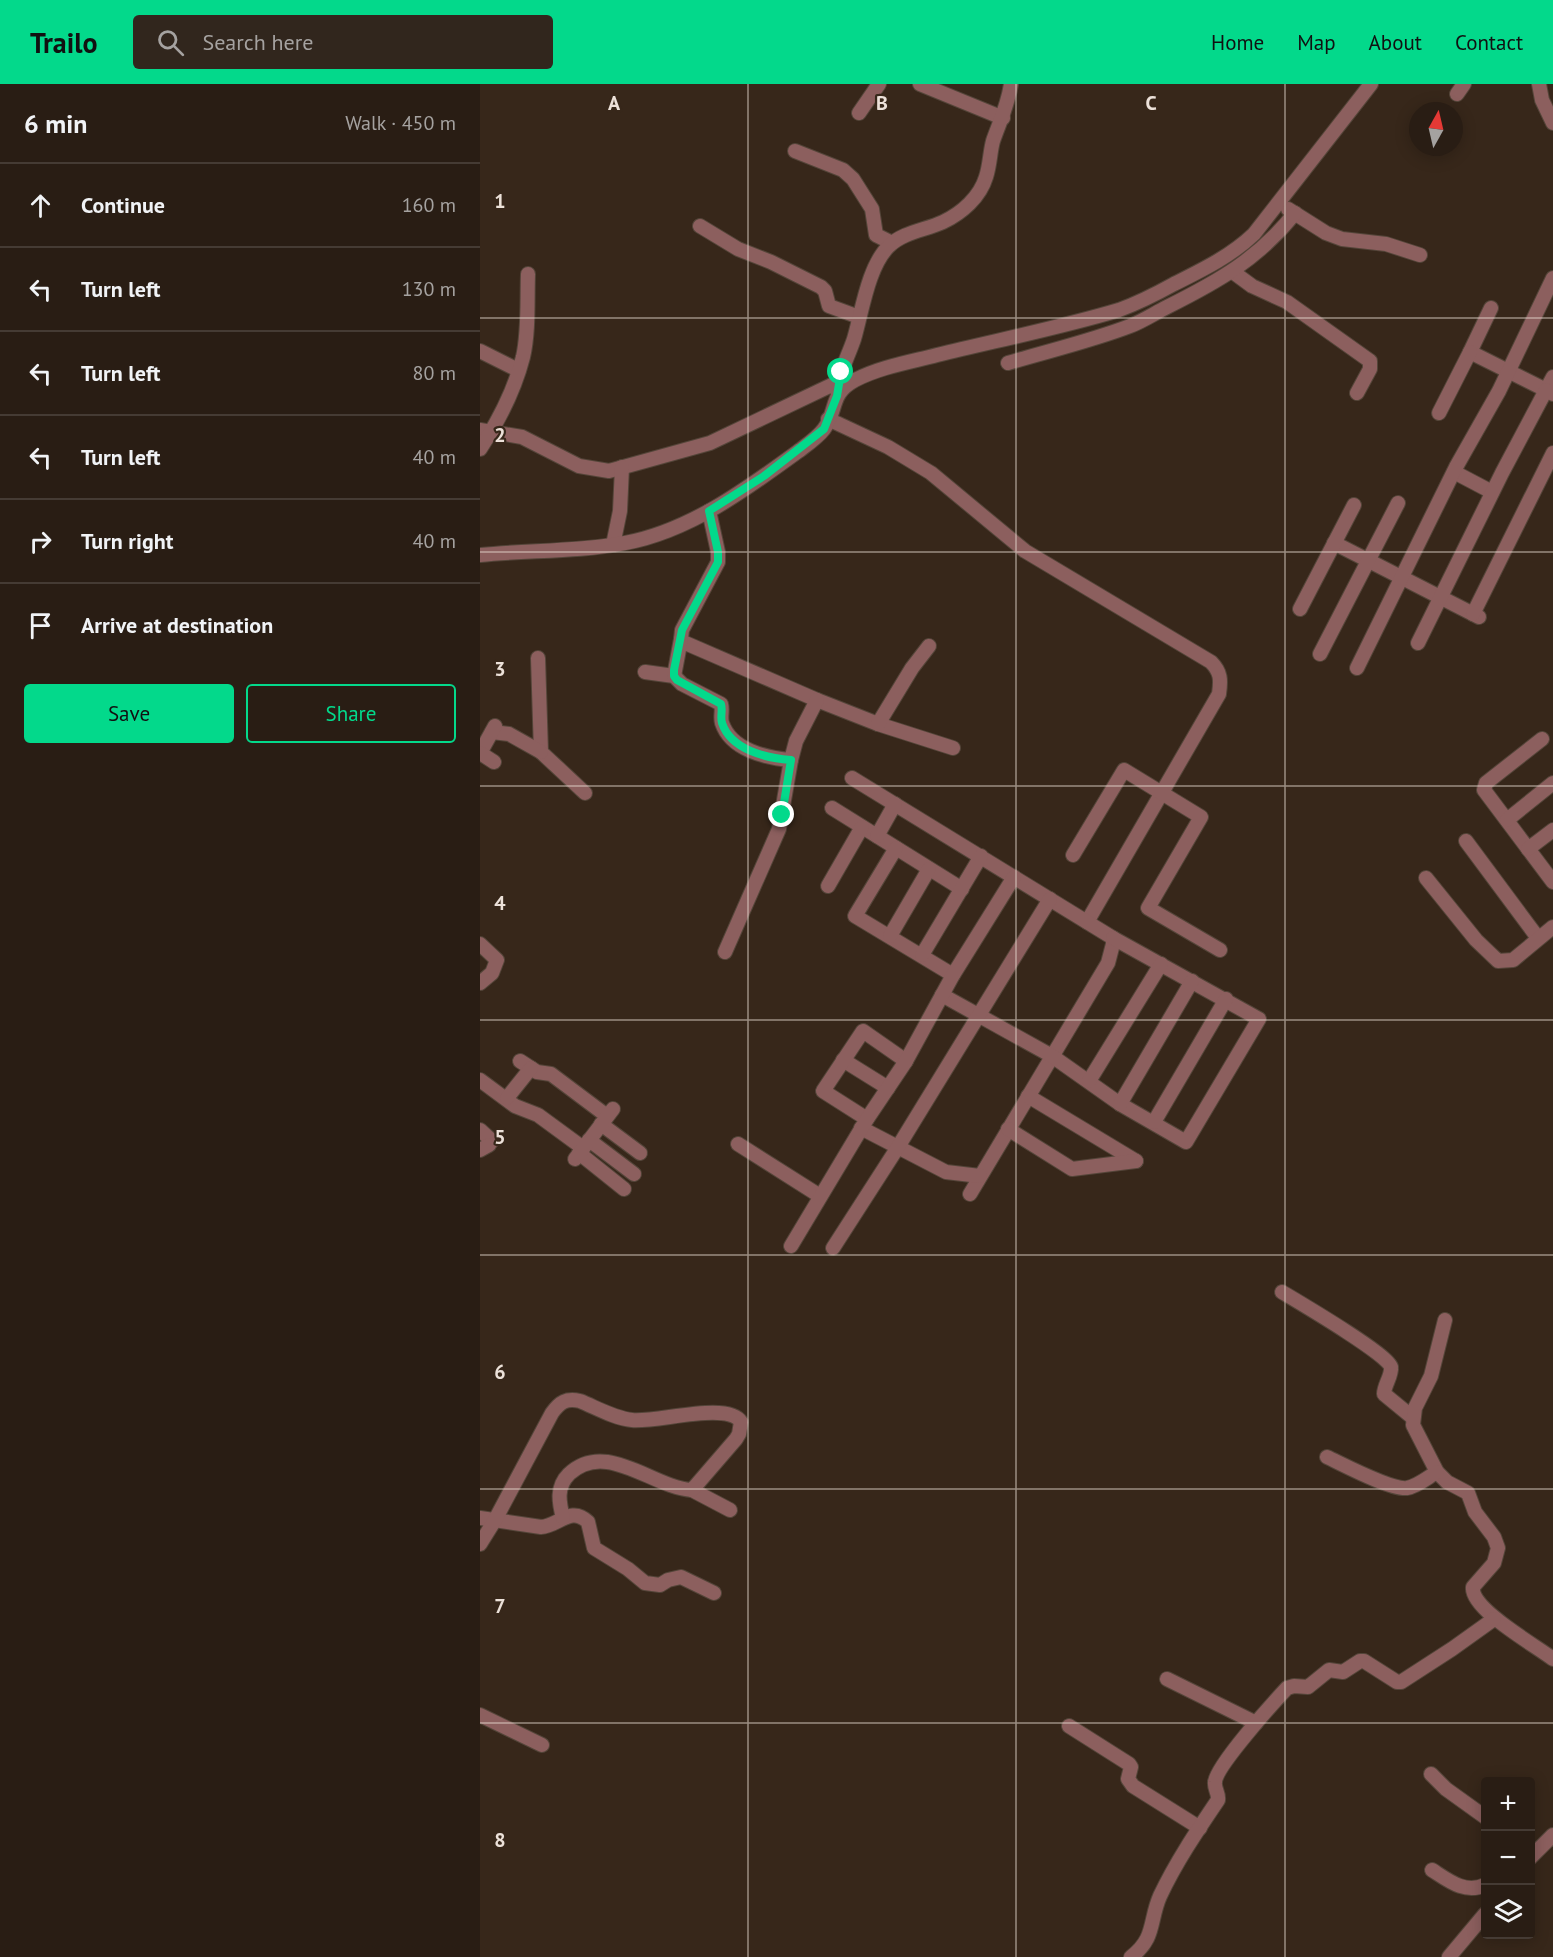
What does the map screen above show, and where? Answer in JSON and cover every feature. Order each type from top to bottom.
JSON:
[{"type":"street","points":[[860,113],[879,84]]},
{"type":"street","points":[[920,84],[1003,118]]},
{"type":"street","points":[[480,555],[583,549],[654,536],[709,511],[804,447],[824,429],[828,419],[876,264],[884,250],[892,243],[943,221],[971,202],[982,187],[1011,84]]},
{"type":"street","points":[[1008,363],[1130,306],[1233,272],[1288,209],[1371,84]]},
{"type":"street","points":[[1539,84],[1542,100],[1553,123]]},
{"type":"street","points":[[795,151],[847,173],[856,183],[872,210],[876,235],[892,243]]},
{"type":"street","points":[[1288,209],[1326,233],[1342,239],[1386,244],[1420,255]]},
{"type":"street","points":[[700,226],[738,249],[771,262],[821,287],[825,291],[829,306],[859,317]]},
{"type":"street","points":[[486,431],[522,437],[579,466],[603,471],[622,468],[719,439],[874,372],[1078,332],[1135,324],[1196,283],[1236,250],[1274,226]]},
{"type":"street","points":[[1233,272],[1252,286],[1287,302],[1370,361],[1371,369],[1357,393]]},
{"type":"street","points":[[480,449],[486,431],[518,370],[525,344],[528,273]]},
{"type":"street","points":[[1357,668],[1454,472],[1508,372],[1553,278]]},
{"type":"street","points":[[1439,414],[1491,308]]},
{"type":"street","points":[[480,351],[518,370]]},
{"type":"street","points":[[1470,352],[1549,392]]},
{"type":"street","points":[[1418,643],[1492,492],[1549,392],[1553,377]]},
{"type":"street","points":[[828,419],[888,447],[931,473],[1025,552],[1211,662],[1217,668],[1221,677],[1219,694],[1087,922]]},
{"type":"street","points":[[1334,543],[1476,616],[1553,453]]},
{"type":"street","points":[[613,545],[620,511],[622,468]]},
{"type":"street","points":[[1454,472],[1492,492]]},
{"type":"street","points":[[1320,654],[1398,503]]},
{"type":"street","points":[[1300,609],[1354,505]]},
{"type":"street","points":[[674,676],[682,630],[718,562],[709,511]]},
{"type":"street","points":[[681,639],[687,645],[817,700],[878,724],[953,748]]},
{"type":"street","points":[[878,724],[928,646]]},
{"type":"street","points":[[538,658],[541,752]]},
{"type":"street","points":[[645,672],[674,676],[682,684],[721,704],[721,721],[738,744],[765,756],[791,760]]},
{"type":"street","points":[[725,952],[779,829],[791,760],[802,728],[817,700]]},
{"type":"street","points":[[494,762],[480,753],[493,729],[509,734],[541,752],[585,793]]},
{"type":"street","points":[[1542,739],[1484,786],[1484,790],[1552,879]]},
{"type":"street","points":[[1073,855],[1124,770],[1202,816],[1148,908],[1220,950]]},
{"type":"street","points":[[852,778],[1113,938],[1259,1019],[1186,1142],[1120,1104],[1052,1056],[942,995]]},
{"type":"street","points":[[1507,820],[1553,783]]},
{"type":"street","points":[[877,836],[895,804]]},
{"type":"street","points":[[832,808],[962,889]]},
{"type":"street","points":[[828,886],[862,827]]},
{"type":"street","points":[[1528,849],[1553,830]]},
{"type":"street","points":[[1466,841],[1538,938]]},
{"type":"street","points":[[896,848],[855,916],[953,975]]},
{"type":"street","points":[[922,955],[981,856]]},
{"type":"street","points":[[890,936],[929,869]]},
{"type":"street","points":[[791,1246],[864,1123],[906,1060],[953,975],[1014,876]]},
{"type":"street","points":[[1426,878],[1494,960],[1503,962],[1513,960],[1553,927]]},
{"type":"street","points":[[833,1248],[898,1147],[1050,899]]},
{"type":"street","points":[[970,1194],[1108,963],[1113,938]]},
{"type":"street","points":[[480,944],[497,960],[492,973],[480,983]]},
{"type":"street","points":[[1089,1081],[1161,964]]},
{"type":"street","points":[[1120,1104],[1192,981]]},
{"type":"street","points":[[1154,1122],[1226,999]]},
{"type":"street","points":[[906,1060],[863,1031],[823,1091],[898,1147],[946,1172],[980,1176]]},
{"type":"street","points":[[843,1060],[888,1088]]},
{"type":"street","points":[[507,1098],[526,1065],[537,1072],[551,1074],[607,1116],[640,1153]]},
{"type":"street","points":[[480,1080],[515,1106],[538,1115],[582,1150],[624,1189]]},
{"type":"street","points":[[1008,1129],[1072,1169],[1136,1161],[1028,1096]]},
{"type":"street","points":[[582,1150],[607,1116]]},
{"type":"street","points":[[480,1130],[487,1145]]},
{"type":"street","points":[[738,1144],[820,1196]]},
{"type":"street","points":[[582,1150],[634,1174]]},
{"type":"street","points":[[1282,1292],[1359,1340],[1388,1362],[1391,1369],[1384,1394],[1412,1417]]},
{"type":"street","points":[[1445,1320],[1431,1376],[1417,1401],[1412,1417],[1415,1431],[1437,1472],[1447,1482],[1468,1493],[1476,1512],[1497,1544],[1497,1559],[1474,1583],[1472,1591],[1474,1598],[1494,1619],[1523,1636],[1553,1659]]},
{"type":"street","points":[[480,1544],[552,1413],[560,1403],[566,1400],[580,1401],[618,1417],[632,1420],[652,1421],[696,1413],[734,1415],[738,1418],[741,1427],[739,1434],[692,1490]]},
{"type":"street","points":[[1327,1457],[1390,1485],[1403,1488],[1415,1485],[1437,1472]]},
{"type":"street","points":[[563,1518],[559,1494],[563,1482],[574,1470],[591,1462],[614,1463],[674,1487],[692,1490],[730,1510]]},
{"type":"street","points":[[480,1518],[541,1527],[547,1527],[571,1515],[585,1519],[590,1526],[594,1548],[628,1569],[645,1583],[660,1585],[681,1577],[714,1593]]},
{"type":"street","points":[[1131,1957],[1145,1945],[1160,1897],[1219,1798],[1215,1783],[1217,1776],[1235,1748],[1287,1689],[1294,1686],[1308,1687],[1329,1670],[1343,1672],[1360,1661],[1364,1661],[1397,1682],[1404,1681],[1494,1619]]},
{"type":"street","points":[[1167,1679],[1256,1723]]},
{"type":"street","points":[[480,1715],[542,1745]]},
{"type":"street","points":[[1069,1726],[1129,1764],[1131,1767],[1128,1779],[1133,1786],[1200,1827]]},
{"type":"street","points":[[1431,1774],[1446,1789],[1481,1814]]},
{"type":"street","points":[[1535,1850],[1553,1835]]},
{"type":"street","points":[[1432,1870],[1461,1887],[1481,1887]]},
{"type":"street","points":[[1449,1957],[1481,1919]]},
{"type":"route","points":[[782,815],[791,760],[765,756],[738,744],[721,721],[721,704],[682,684],[674,676],[674,670],[682,630],[718,562],[709,511],[764,476],[804,447],[824,429],[837,396],[841,372]]}]
